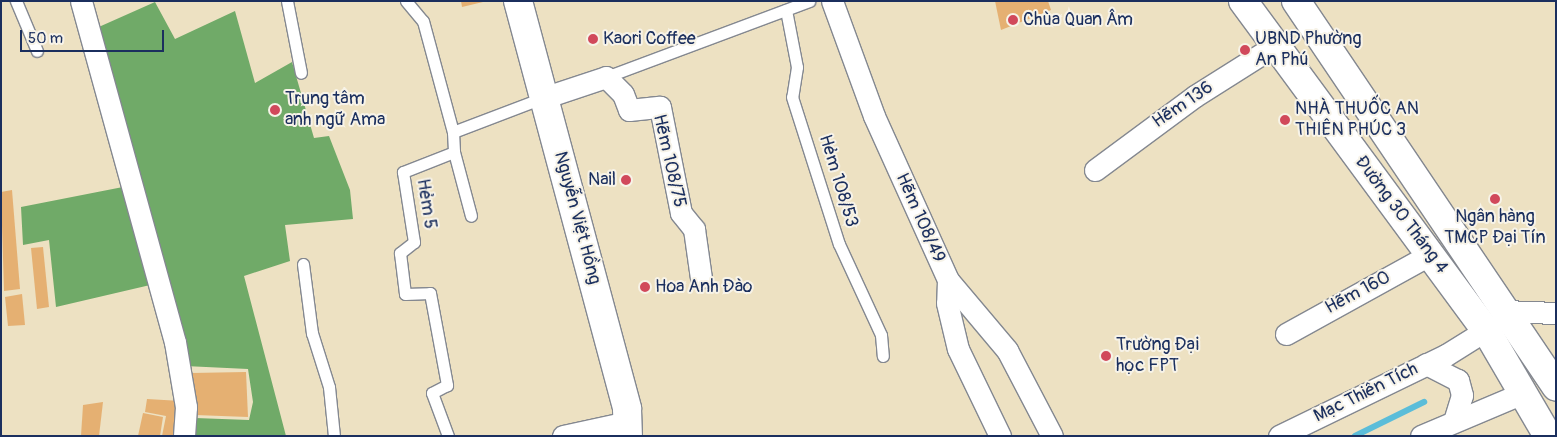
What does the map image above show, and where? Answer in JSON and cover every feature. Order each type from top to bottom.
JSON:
[{"type":"main road","name":"Nguyễn Việt Hồng","points":[[518,1],[546,97],[628,429]]},
{"type":"main road","name":"Đường 30 Tháng 4","points":[[1243,1],[1274,46],[1432,254],[1486,330],[1525,392],[1548,436]]},
{"type":"main road","name":"Đường 30 Tháng 4","points":[[1296,1],[1556,387]]},
{"type":"street","points":[[81,1],[175,342],[186,407],[184,436]]},
{"type":"street","name":"Hẽm 108/49","points":[[832,1],[874,116],[948,280],[947,303],[958,350],[1000,436]]},
{"type":"street","name":"Hẽm 136","points":[[1095,170],[1195,96],[1274,46]]},
{"type":"street","points":[[546,97],[606,77]]},
{"type":"street","name":"Hẽm 108/75","points":[[606,77],[623,94],[629,110],[660,107],[680,212],[694,229],[701,278]]},
{"type":"street","name":"Hẽm 160","points":[[1286,334],[1432,254]]},
{"type":"street","points":[[948,280],[1007,350],[1052,436]]},
{"type":"street","points":[[1504,310],[1556,313]]},
{"type":"street","name":"Mạc Thiên Tích","points":[[1279,436],[1426,364],[1486,330]]},
{"type":"street","name":"Mạc Thiên Tích","points":[[1426,364],[1458,380],[1462,395],[1454,421]]},
{"type":"street","points":[[1421,436],[1525,392]]},
{"type":"street","points":[[562,436],[628,429]]},
{"type":"lane","points":[[16,1],[37,51]]},
{"type":"lane","points":[[287,1],[301,73]]},
{"type":"lane","points":[[406,1],[423,21],[453,132],[454,152],[471,216]]},
{"type":"lane","points":[[606,77],[809,1]]},
{"type":"lane","name":"Hẻm 108/53","points":[[786,10],[797,67],[792,97],[839,244],[881,335],[883,356]]},
{"type":"lane","points":[[453,132],[546,97]]},
{"type":"lane","name":"Hẻm 5","points":[[448,436],[432,393],[447,385],[426,291],[405,294],[400,253],[414,242],[403,172],[454,152]]},
{"type":"lane","points":[[303,264],[312,333],[329,387],[334,436]]},
{"type":"green space","points":[[155,2],[175,39],[235,11],[255,83],[292,62],[314,138],[329,136],[350,190],[353,219],[285,225],[290,261],[244,276],[286,436],[193,436],[195,418],[249,420],[253,402],[248,369],[185,366],[163,282],[56,307],[49,240],[23,245],[21,207],[128,186],[92,30]]},
{"type":"building","points":[[461,1],[483,1],[483,2],[462,7]]},
{"type":"building","name":"Chùa Quan Âm","points":[[995,1],[1048,1],[1051,10],[1001,30]]},
{"type":"building","points":[[12,190],[20,289],[4,291],[1,192]]},
{"type":"building","points":[[43,247],[49,307],[37,309],[31,248]]},
{"type":"building","points":[[22,294],[25,325],[8,326],[5,297]]},
{"type":"building","points":[[246,372],[248,417],[195,415],[191,373]]},
{"type":"building","points":[[147,399],[181,401],[179,436],[162,436],[166,416],[145,412]]},
{"type":"building","points":[[103,402],[99,436],[81,436],[83,405]]},
{"type":"building","points":[[143,413],[163,417],[160,436],[138,436]]},
{"type":"waterway","points":[[1355,436],[1424,402]]},
{"type":"place","name":"Chùa Quan Âm","points":[[1013,20]]},
{"type":"place","name":"Kaori Coffee","points":[[593,39]]},
{"type":"place","name":"UBND Phường An Phú","points":[[1245,50]]},
{"type":"place","name":"Trung tâm anh ngữ Ama","points":[[275,110]]},
{"type":"place","name":"NHÀ THUỐC AN THIÊN PHÚC 3","points":[[1285,120]]},
{"type":"place","name":"Nail","points":[[626,180]]},
{"type":"place","name":"Ngân hàng TMCP Đại Tín","points":[[1495,199]]},
{"type":"place","name":"Hoa Anh Đào","points":[[645,287]]},
{"type":"place","name":"Trường Đại học FPT","points":[[1106,356]]}]
